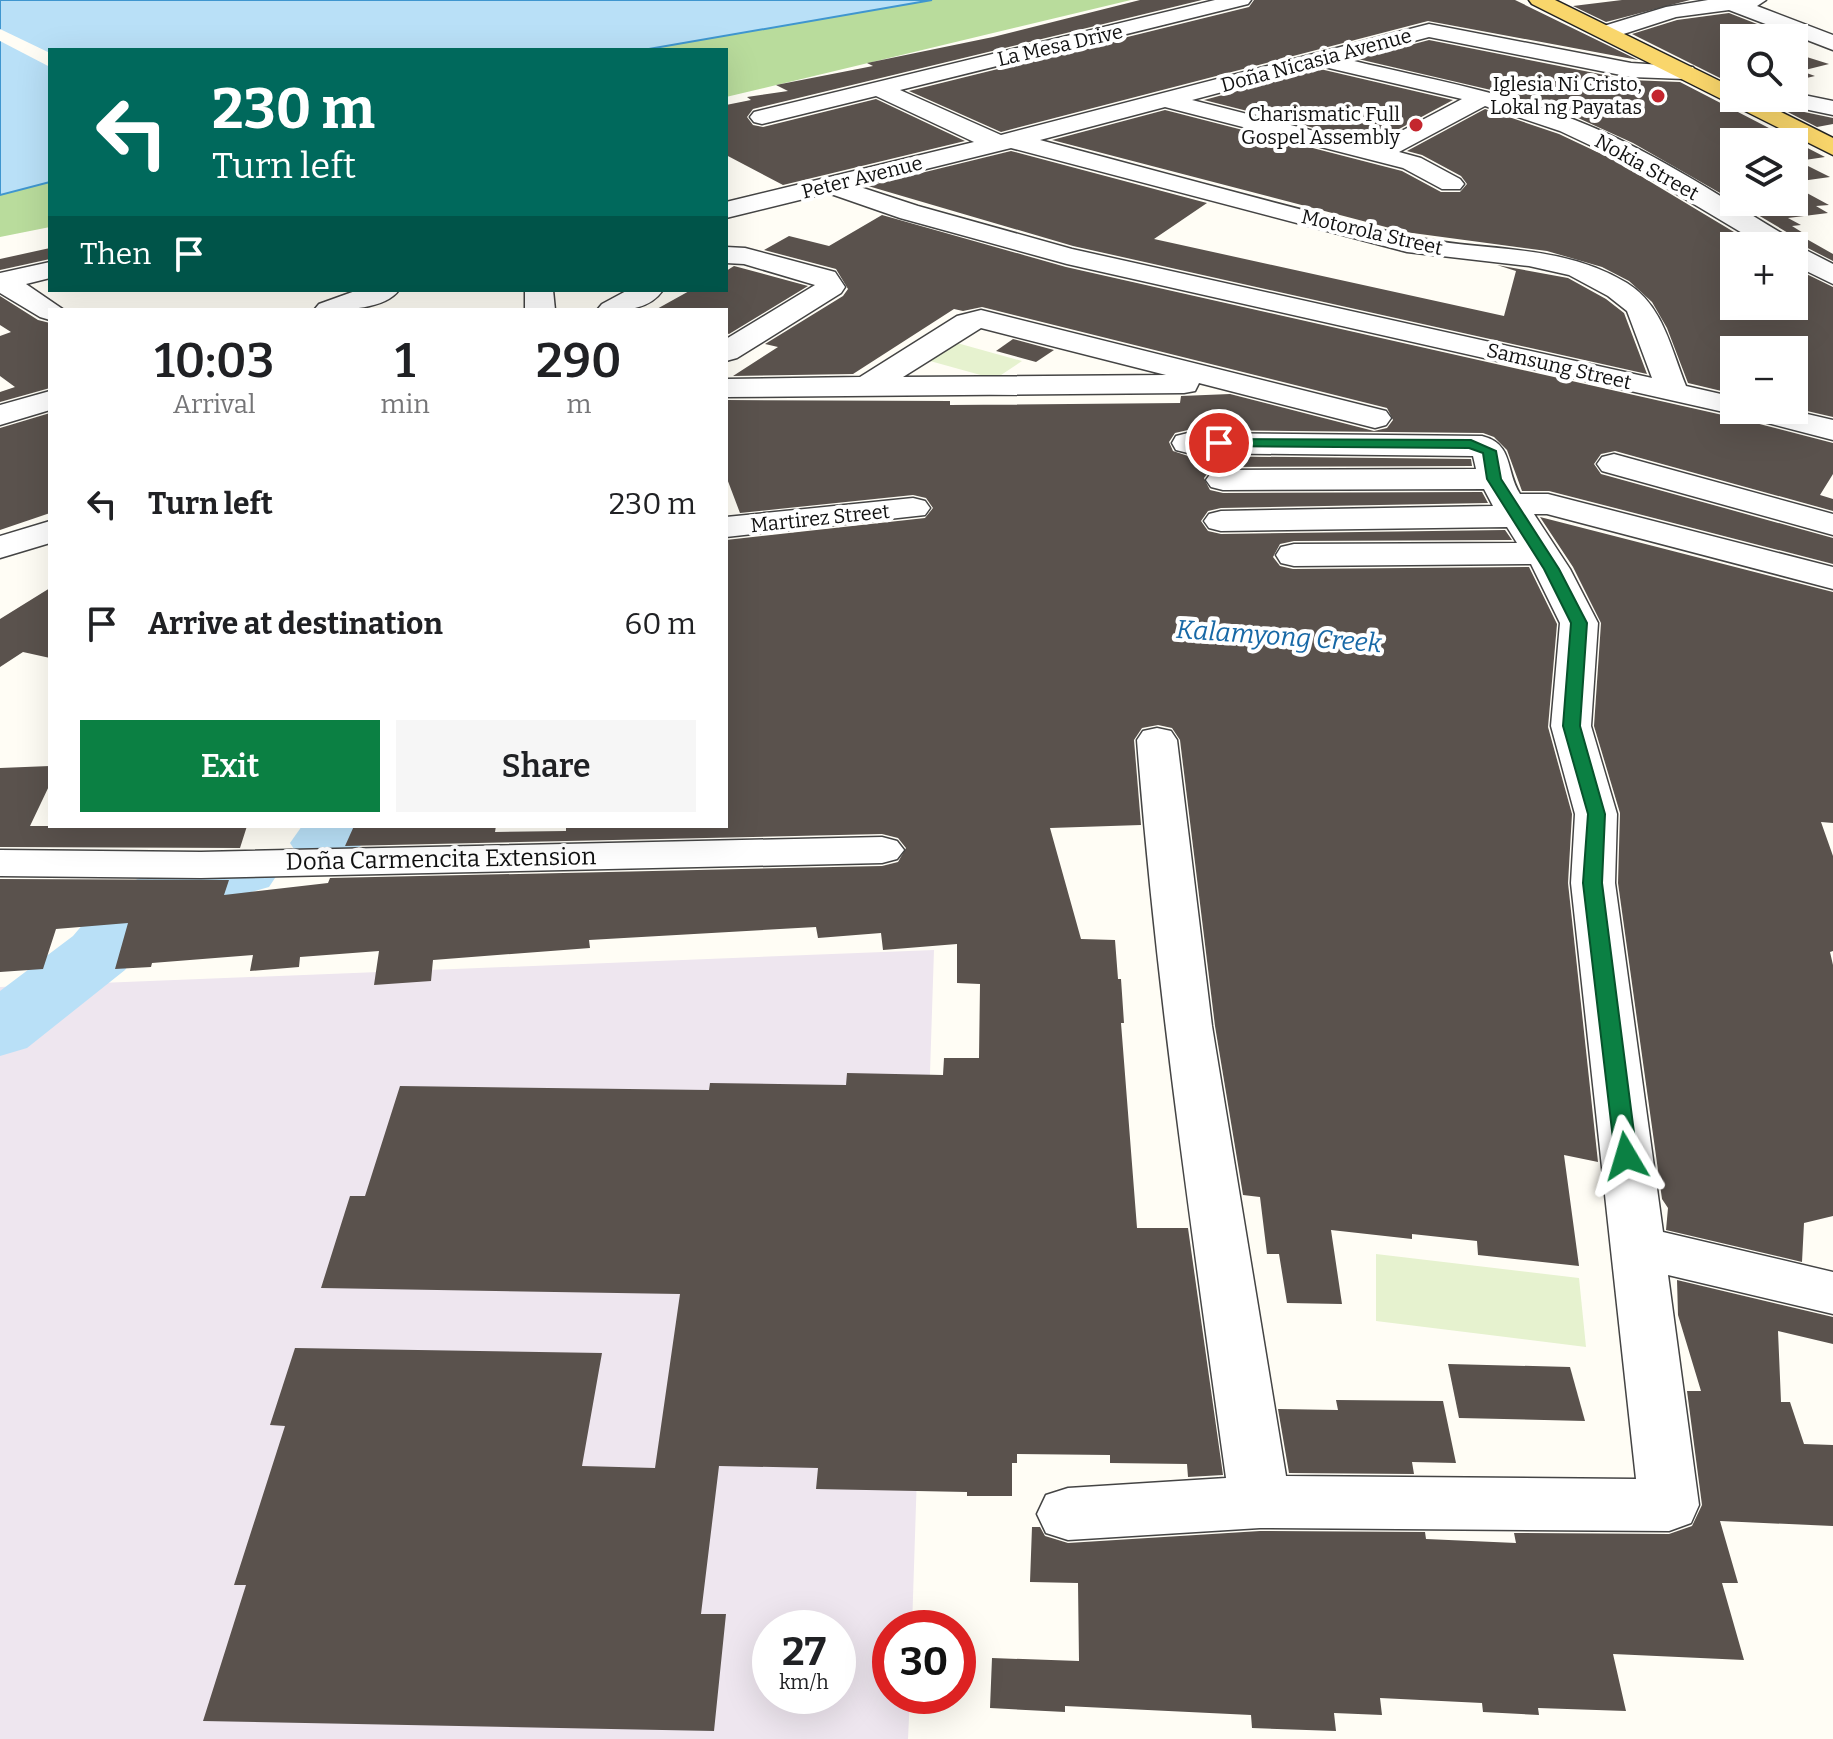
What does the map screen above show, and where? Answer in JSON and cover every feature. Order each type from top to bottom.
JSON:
[{"type":"main road","points":[[1539,0],[1720,90]]},
{"type":"main road","points":[[1762,112],[1833,148]]},
{"type":"street","name":"La Mesa Drive","points":[[762,117],[1241,0]]},
{"type":"street","points":[[1605,33],[1673,11],[1726,1],[1756,0]]},
{"type":"street","points":[[1726,1],[1833,43]]},
{"type":"street","points":[[1673,11],[1715,24]]},
{"type":"street","name":"Doña Nicasia Avenue","points":[[1005,141],[1432,29],[1631,70],[1692,76],[1720,83]]},
{"type":"street","name":"Nokia Street","points":[[1317,59],[1480,99],[1567,125],[1682,184],[1760,232]]},
{"type":"street","points":[[1808,63],[1833,85],[1808,94]]},
{"type":"street","points":[[879,89],[1005,141]]},
{"type":"street","points":[[1378,153],[1480,99]]},
{"type":"street","points":[[1167,100],[1412,163],[1451,184]]},
{"type":"street","name":"Peter Avenue","points":[[728,210],[1005,141]]},
{"type":"street","name":"Motorola Street","points":[[1005,141],[1407,244],[1529,258],[1578,269],[1618,290],[1640,307],[1672,391]]},
{"type":"street","name":"Samsung Street","points":[[830,185],[952,225],[1067,256],[1720,403]]},
{"type":"street","points":[[728,255],[745,256],[825,278],[831,287],[728,351]]},
{"type":"street","points":[[1808,261],[1833,276]]},
{"type":"street","points":[[1,282],[48,270]]},
{"type":"street","points":[[1,282],[48,310]]},
{"type":"street","points":[[309,292],[332,308]]},
{"type":"street","points":[[336,308],[380,292]]},
{"type":"street","points":[[616,308],[645,292]]},
{"type":"street","points":[[865,388],[967,322],[981,319],[1375,418]]},
{"type":"street","points":[[728,388],[1242,384]]},
{"type":"street","points":[[1808,424],[1833,430]]},
{"type":"street","points":[[1068,1514],[1260,1502],[1669,1505],[1593,883],[1596,814],[1571,726],[1579,634],[1568,598],[1507,499],[1489,451],[1471,444],[1188,443]]},
{"type":"street","points":[[1614,464],[1833,525]]},
{"type":"street","points":[[1223,480],[1548,504],[1833,578]]},
{"type":"street","points":[[1221,521],[1507,499]]},
{"type":"street","name":"Martirez Street","points":[[728,527],[913,508]]},
{"type":"street","points":[[0,547],[48,533]]},
{"type":"street","points":[[1294,555],[1540,553]]},
{"type":"street","points":[[1157,740],[1185,1004],[1260,1502]]},
{"type":"street","name":"Doña Carmencita Extension","points":[[0,863],[201,865],[882,850]]},
{"type":"street","points":[[1637,1247],[1833,1293]]},
{"type":"shaded area","points":[[934,950],[913,1610],[872,1610],[872,1714],[909,1714],[908,1739],[0,1739],[0,987]]},
{"type":"green space","points":[[932,0],[1131,0],[728,97],[728,48],[655,48]]},
{"type":"green space","points":[[48,183],[48,227],[0,237],[0,195]]},
{"type":"green space","points":[[957,343],[1022,361],[995,379],[930,361]]},
{"type":"green space","points":[[1376,1254],[1579,1278],[1586,1347],[1376,1321]]},
{"type":"water","points":[[0,0],[932,0],[655,48],[48,48],[48,183],[0,195]]},
{"type":"pier","points":[[0,29],[48,52],[48,66],[0,41]]},
{"type":"building","points":[[1140,0],[1202,0],[753,109],[747,117],[753,125],[763,127],[876,99],[965,141],[783,185],[728,156],[728,105],[751,100],[747,97],[788,91],[776,85],[993,37]]},
{"type":"building","points":[[1254,0],[1515,0],[1638,60],[1428,21],[1001,132],[909,91],[1249,7]]},
{"type":"building","points":[[1622,0],[1690,0],[1606,22],[1573,6]]},
{"type":"building","points":[[1729,13],[1757,24],[1720,24],[1720,78],[1632,34],[1677,20]]},
{"type":"building","points":[[1429,40],[1630,80],[1680,82],[1720,103],[1720,112],[1738,112],[1769,128],[1720,128],[1720,193],[1633,143],[1576,117],[1491,90],[1358,59]]},
{"type":"building","points":[[1808,57],[1829,64],[1808,69]]},
{"type":"building","points":[[1320,69],[1453,100],[1373,143],[1204,100]]},
{"type":"building","points":[[1485,109],[1559,134],[1614,160],[1734,232],[1720,232],[1720,320],[1808,320],[1808,275],[1833,287],[1833,417],[1808,411],[1808,336],[1720,336],[1720,391],[1688,383],[1667,328],[1652,302],[1629,281],[1602,267],[1547,251],[1405,232],[1052,140],[1165,110],[1402,171],[1441,192],[1460,192],[1467,184],[1461,176],[1422,155],[1407,151]]},
{"type":"building","points":[[1788,112],[1833,118],[1833,124],[1817,127]]},
{"type":"building","points":[[1808,148],[1825,157],[1808,160]]},
{"type":"building","points":[[1011,151],[1207,203],[1154,239],[1504,316],[1516,271],[1497,265],[1568,278],[1624,313],[1647,374],[1073,246],[868,186]]},
{"type":"building","points":[[1808,166],[1830,177],[1808,180]]},
{"type":"building","points":[[1808,194],[1829,205],[1816,206],[1828,213],[1808,216]]},
{"type":"building","points":[[882,215],[1066,267],[1720,414],[1720,424],[1759,424],[1833,443],[1833,474],[1820,495],[1833,499],[1833,511],[1615,451],[1601,454],[1594,464],[1601,474],[1833,538],[1833,564],[1549,491],[1522,491],[1507,450],[1494,437],[1483,433],[1188,430],[1175,433],[1169,442],[1173,451],[1188,456],[1471,459],[1472,466],[1222,467],[1210,470],[1204,478],[1210,490],[1223,493],[1482,492],[1488,503],[1221,508],[1208,511],[1201,521],[1208,531],[1221,534],[1505,530],[1512,540],[1294,541],[1280,544],[1273,557],[1280,566],[1293,569],[1529,567],[1557,624],[1548,727],[1572,814],[1568,883],[1598,1162],[1564,1155],[1579,1266],[1478,1255],[1477,1241],[1412,1234],[1412,1239],[1331,1230],[1342,1304],[1287,1303],[1279,1254],[1267,1254],[1260,1197],[1243,1195],[1215,1026],[1180,740],[1172,728],[1158,725],[1142,728],[1134,740],[1141,825],[1050,828],[1081,939],[1115,940],[1118,979],[1121,979],[1124,1023],[1121,1023],[1137,1228],[1188,1228],[1223,1475],[1188,1477],[1187,1464],[1110,1463],[1110,1455],[1017,1454],[1017,1463],[1012,1463],[1012,1496],[967,1496],[967,1492],[816,1489],[818,1468],[719,1466],[701,1614],[726,1614],[714,1731],[203,1721],[246,1585],[234,1585],[285,1426],[270,1425],[295,1348],[602,1353],[582,1466],[655,1468],[680,1294],[321,1288],[350,1196],[365,1196],[400,1086],[709,1090],[710,1083],[846,1085],[847,1073],[943,1075],[944,1058],[979,1058],[980,984],[957,983],[957,944],[883,950],[881,933],[818,938],[816,927],[589,940],[590,948],[433,960],[431,981],[374,985],[379,951],[300,957],[299,967],[250,971],[253,955],[115,969],[128,923],[56,929],[43,969],[0,972],[0,879],[229,880],[224,895],[328,883],[330,878],[882,866],[898,862],[906,848],[898,838],[882,834],[345,846],[353,828],[496,828],[495,832],[566,831],[566,828],[728,828],[728,540],[925,518],[933,508],[926,498],[913,495],[740,513],[728,481],[728,400],[950,401],[950,405],[1180,403],[1181,396],[1230,394],[1374,431],[1387,428],[1393,420],[1387,408],[982,307],[963,311],[954,309],[853,374],[733,376],[778,347],[765,344],[843,296],[848,289],[836,269],[764,250],[789,236],[829,246]]},
{"type":"building","points":[[1760,216],[1804,216],[1788,218],[1801,225],[1792,226],[1802,232],[1787,232]]},
{"type":"building","points":[[1808,240],[1833,254],[1833,261],[1808,248]]},
{"type":"building","points":[[48,248],[48,259],[0,270],[0,259]]},
{"type":"building","points":[[734,266],[808,286],[729,334],[728,308],[659,308],[687,292],[728,292],[728,270]]},
{"type":"building","points":[[0,296],[38,320],[48,322],[48,389],[0,402],[0,392],[15,387],[0,376],[0,336],[11,332],[0,325]]},
{"type":"building","points":[[1013,339],[1054,350],[1036,362],[996,351]]},
{"type":"building","points":[[48,414],[48,514],[0,530],[0,428]]},
{"type":"building","points":[[1540,517],[1833,592],[1833,823],[1821,822],[1833,856],[1833,951],[1830,952],[1833,965],[1833,1216],[1804,1223],[1802,1262],[1666,1230],[1668,1208],[1662,1199],[1618,883],[1620,813],[1594,726],[1601,623],[1573,567]]},
{"type":"building","points":[[48,589],[48,658],[23,652],[0,667],[0,619]]},
{"type":"building","points":[[48,766],[48,788],[30,826],[246,828],[240,848],[0,847],[0,768]]},
{"type":"building","points":[[1677,1280],[1833,1317],[1833,1344],[1778,1331],[1781,1402],[1790,1402],[1804,1444],[1833,1445],[1833,1526],[1720,1521],[1738,1583],[1722,1583],[1744,1660],[1613,1654],[1626,1711],[1538,1708],[1539,1715],[1483,1712],[1482,1703],[1380,1698],[1382,1715],[1334,1713],[1336,1731],[1252,1728],[1251,1715],[1065,1706],[1065,1712],[990,1708],[992,1658],[1079,1661],[1078,1583],[1030,1582],[1032,1527],[1040,1527],[1045,1536],[1068,1543],[1260,1531],[1425,1532],[1426,1539],[1516,1543],[1514,1533],[1669,1534],[1692,1526],[1702,1505],[1687,1391],[1701,1391],[1678,1315]]},
{"type":"building","points":[[1448,1364],[1570,1367],[1585,1421],[1459,1418]]},
{"type":"building","points":[[1336,1400],[1443,1401],[1456,1463],[1412,1462],[1414,1474],[1289,1473],[1278,1409],[1338,1410]]},
{"type":"waterway","name":"Kalamyong Creek","points":[[324,843],[340,828]]},
{"type":"waterway","name":"Kalamyong Creek","points":[[0,1030],[99,953],[136,907],[167,893],[244,872]]},
{"type":"place","name":"Iglesia Ni Cristo, Lokal ng Payatas","points":[[1658,96]]},
{"type":"place","name":"Charismatic Full Gospel Assembly","points":[[1416,125]]},
{"type":"route","points":[[1219,443],[1471,444],[1489,451],[1494,479],[1552,569],[1579,623],[1571,726],[1596,814],[1593,883],[1626,1156]]}]
